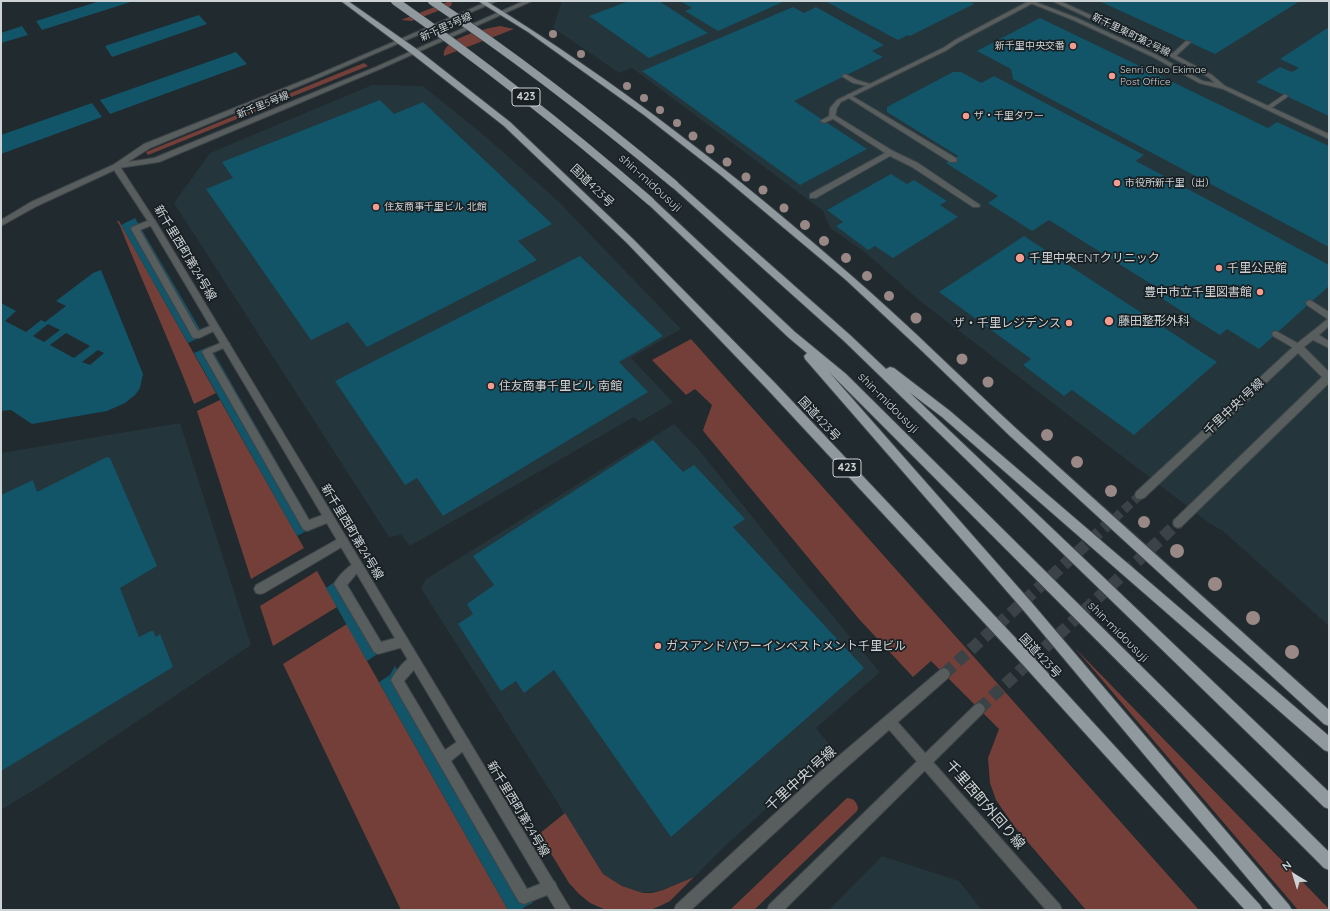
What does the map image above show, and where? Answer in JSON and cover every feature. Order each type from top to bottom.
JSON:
[{"type":"highway","name":"国道423号","points":[[344,1],[415,52],[528,142],[636,247],[766,382],[1004,635],[1255,910]]},
{"type":"highway","name":"shin-midousuji","points":[[395,1],[466,51],[529,99],[650,201],[792,335],[848,383],[1329,863]]},
{"type":"highway","name":"shin-midousuji","points":[[432,1],[490,40],[610,130],[674,184],[847,338],[1329,802]]},
{"type":"highway","points":[[484,3],[530,31],[647,113],[725,174],[849,278],[926,348],[1014,433],[1329,719]]},
{"type":"highway","points":[[792,335],[832,384],[921,483],[1028,607],[1284,910]]},
{"type":"highway","points":[[847,338],[946,414],[1329,745]]},
{"type":"street","name":"新千里3号線","points":[[400,41],[484,3],[494,1]]},
{"type":"street","name":"新千里3号線","points":[[415,52],[529,1]]},
{"type":"street","name":"新千里東町第2号線","points":[[1031,1],[1082,22],[1155,56],[1200,82],[1224,88],[1329,137]]},
{"type":"street","points":[[833,116],[832,111],[834,106],[849,96],[946,49],[957,40],[1031,1]]},
{"type":"street","name":"新千里東町第2号線","points":[[1054,1],[1173,56],[1210,76],[1224,88]]},
{"type":"street","name":"新千里5号線","points":[[1,223],[34,204],[116,167],[148,146],[400,41]]},
{"type":"street","points":[[1173,56],[1188,42]]},
{"type":"street","name":"新千里5号線","points":[[116,167],[156,160],[415,52]]},
{"type":"street","points":[[845,76],[855,82],[871,85]]},
{"type":"street","points":[[849,96],[952,160]]},
{"type":"street","points":[[1268,108],[1285,96]]},
{"type":"street","points":[[824,121],[833,116]]},
{"type":"street","points":[[833,116],[890,153],[915,165],[976,204]]},
{"type":"street","points":[[813,196],[890,153]]},
{"type":"street","name":"新千里西町第24号線","points":[[116,167],[152,222],[564,910]]},
{"type":"street","points":[[152,222],[135,229],[196,336],[215,328]]},
{"type":"street","points":[[1310,303],[1329,317]]},
{"type":"street","name":"千里中央1号線","points":[[1140,495],[1298,347],[1329,321]]},
{"type":"street","points":[[1178,523],[1328,378],[1298,347],[1276,334]]},
{"type":"street","points":[[1312,335],[1329,345]]},
{"type":"street","points":[[225,344],[207,352],[307,526],[328,518]]},
{"type":"street","points":[[260,589],[343,542]]},
{"type":"street","points":[[358,567],[340,584],[378,648],[403,642]]},
{"type":"street","points":[[414,661],[397,680],[524,897],[550,887]]},
{"type":"street","name":"千里中央1号線","points":[[681,910],[826,776],[944,674]]},
{"type":"street","points":[[774,910],[979,710]]},
{"type":"street","name":"千里西町外回り線","points":[[890,722],[1055,910]]},
{"type":"street","points":[[443,759],[464,744]]},
{"type":"shaded area","points":[[450,1],[452,3],[451,6],[412,21],[401,20]]},
{"type":"shaded area","points":[[562,1],[1329,1],[1329,626],[1223,531],[1209,523],[920,301],[866,253],[830,228],[823,211],[632,68],[619,73],[553,28]]},
{"type":"shaded area","points":[[500,26],[514,29],[444,56],[445,50],[449,44],[466,35]]},
{"type":"shaded area","points":[[364,63],[368,66],[148,155],[146,152]]},
{"type":"shaded area","points":[[372,85],[423,86],[485,136],[558,201],[681,329],[631,358],[673,402],[640,422],[634,417],[410,546],[401,535],[389,537],[174,203],[210,153]]},
{"type":"shaded area","points":[[117,221],[119,221],[216,393],[194,404],[167,337]]},
{"type":"shaded area","points":[[691,339],[1199,910],[1086,910],[1014,826],[996,800],[990,783],[988,758],[999,729],[931,661],[913,677],[859,619],[704,432],[703,430],[712,405],[695,389],[686,395],[652,360]]},
{"type":"shaded area","points":[[220,400],[304,548],[251,579],[197,411]]},
{"type":"shaded area","points":[[180,423],[251,645],[39,787],[1,810],[1,453]]},
{"type":"shaded area","name":"ガスアンドパワーインベストメント千里ビル","points":[[674,424],[700,451],[801,578],[880,672],[816,728],[833,749],[726,845],[694,877],[663,890],[643,893],[622,886],[603,874],[422,590],[422,587],[426,579]]},
{"type":"shaded area","points":[[317,571],[337,607],[273,646],[260,606]]},
{"type":"shaded area","points":[[347,624],[508,910],[401,910],[283,664]]},
{"type":"shaded area","points":[[1074,647],[1329,909],[1329,910],[1298,910]]},
{"type":"shaded area","points":[[847,798],[856,802],[858,808],[857,811],[754,910],[730,910]]},
{"type":"shaded area","points":[[565,813],[603,874],[622,886],[643,893],[652,893],[694,877],[670,901],[650,910],[606,910],[590,903],[569,883],[539,834]]},
{"type":"shaded area","points":[[882,856],[959,881],[982,910],[829,910]]},
{"type":"building","points":[[100,1],[134,1],[42,30],[36,21]]},
{"type":"building","points":[[629,1],[659,1],[708,33],[649,58],[589,16]]},
{"type":"building","points":[[680,1],[785,1],[718,31],[685,11],[692,8]]},
{"type":"building","points":[[825,1],[972,1],[971,2],[974,4],[910,36],[908,35],[898,40]]},
{"type":"building","points":[[1099,1],[1300,1],[1215,54]]},
{"type":"building","points":[[793,7],[804,13],[816,7],[884,45],[872,51],[883,57],[794,101],[867,149],[800,185],[642,71]]},
{"type":"building","points":[[199,15],[207,24],[112,57],[105,46]]},
{"type":"building","points":[[1040,18],[1268,128],[1277,122],[1329,146],[1329,247],[1013,79],[1011,69],[977,51]]},
{"type":"building","points":[[22,26],[28,35],[1,43],[1,33]]},
{"type":"building","points":[[1329,27],[1329,116],[1256,82],[1280,67],[1292,72],[1299,68],[1280,59]]},
{"type":"building","points":[[236,52],[247,64],[110,114],[100,100]]},
{"type":"building","points":[[953,72],[961,72],[981,83],[994,76],[1144,155],[1136,161],[1329,265],[1329,286],[1259,349],[1227,329],[1220,335],[1161,298],[1167,294],[1049,220],[1032,231],[988,203],[998,196],[946,163],[958,156],[887,112],[887,107]]},
{"type":"building","name":"住友商事千里ビル 北館","points":[[380,100],[394,114],[423,102],[552,224],[518,241],[537,260],[367,347],[348,322],[311,340],[206,189],[233,178],[222,162]]},
{"type":"building","points":[[92,103],[102,117],[1,154],[1,135]]},
{"type":"building","points":[[891,174],[907,184],[914,180],[947,201],[940,205],[958,217],[893,258],[875,246],[868,250],[836,226],[843,222],[827,210]]},
{"type":"building","points":[[135,218],[204,336],[188,343],[121,225]]},
{"type":"building","name":"ザ・千里レジデンス","points":[[1024,236],[1217,362],[1134,435],[1072,390],[1064,396],[1023,365],[1031,359],[939,292]]},
{"type":"building","name":"住友商事千里ビル 南館","points":[[580,256],[663,336],[619,362],[648,392],[443,516],[417,478],[405,485],[335,381]]},
{"type":"building","points":[[101,270],[143,374],[140,388],[135,395],[125,403],[107,411],[32,424],[11,410],[1,411],[1,303],[16,311],[5,321],[26,332],[41,320],[45,322],[66,306],[56,301],[93,273]],"holes":[[[48,324],[60,330],[44,342],[33,336]],[[66,333],[90,346],[74,358],[50,345]],[[98,350],[104,353],[90,365],[82,362]]]},
{"type":"building","points":[[210,346],[314,527],[297,536],[194,353]]},
{"type":"building","name":"ガスアンドパワーインベストメント千里ビル","points":[[653,440],[683,472],[694,465],[745,519],[733,527],[864,668],[671,837],[554,670],[524,693],[516,681],[501,691],[458,624],[473,614],[467,604],[494,585],[473,556]]},
{"type":"building","points":[[107,457],[110,458],[157,566],[120,588],[139,637],[151,631],[153,631],[156,637],[160,634],[173,667],[1,771],[1,495],[33,480],[37,492]]},
{"type":"building","points":[[342,574],[386,651],[379,653],[367,661],[326,588],[336,581]]},
{"type":"building","points":[[395,666],[533,903],[521,910],[508,910],[379,682],[390,675]]},
{"type":"tunnel","points":[[1114,519],[1140,495]]},
{"type":"tunnel","points":[[944,674],[1115,518]]},
{"type":"tunnel","points":[[979,709],[1178,523]]},
{"type":"place","name":"新千里中央交番","points":[[1073,46]]},
{"type":"place","name":"Senri Chuo Ekimae Post Office","points":[[1112,76]]},
{"type":"place","name":"ザ・千里タワー","points":[[966,116]]},
{"type":"place","name":"市役所新千里（出）","points":[[1117,183]]},
{"type":"place","name":"住友商事千里ビル 北館","points":[[376,207]]},
{"type":"place","name":"千里中央ENTクリニック","points":[[1020,258]]},
{"type":"place","name":"千里公民館","points":[[1219,268]]},
{"type":"place","name":"豊中市立千里図書館","points":[[1260,292]]},
{"type":"place","name":"藤田整形外科","points":[[1109,321]]},
{"type":"place","name":"ザ・千里レジデンス","points":[[1069,323]]},
{"type":"place","name":"住友商事千里ビル 南館","points":[[491,386]]},
{"type":"place","name":"ガスアンドパワーインベストメント千里ビル","points":[[658,646]]}]
